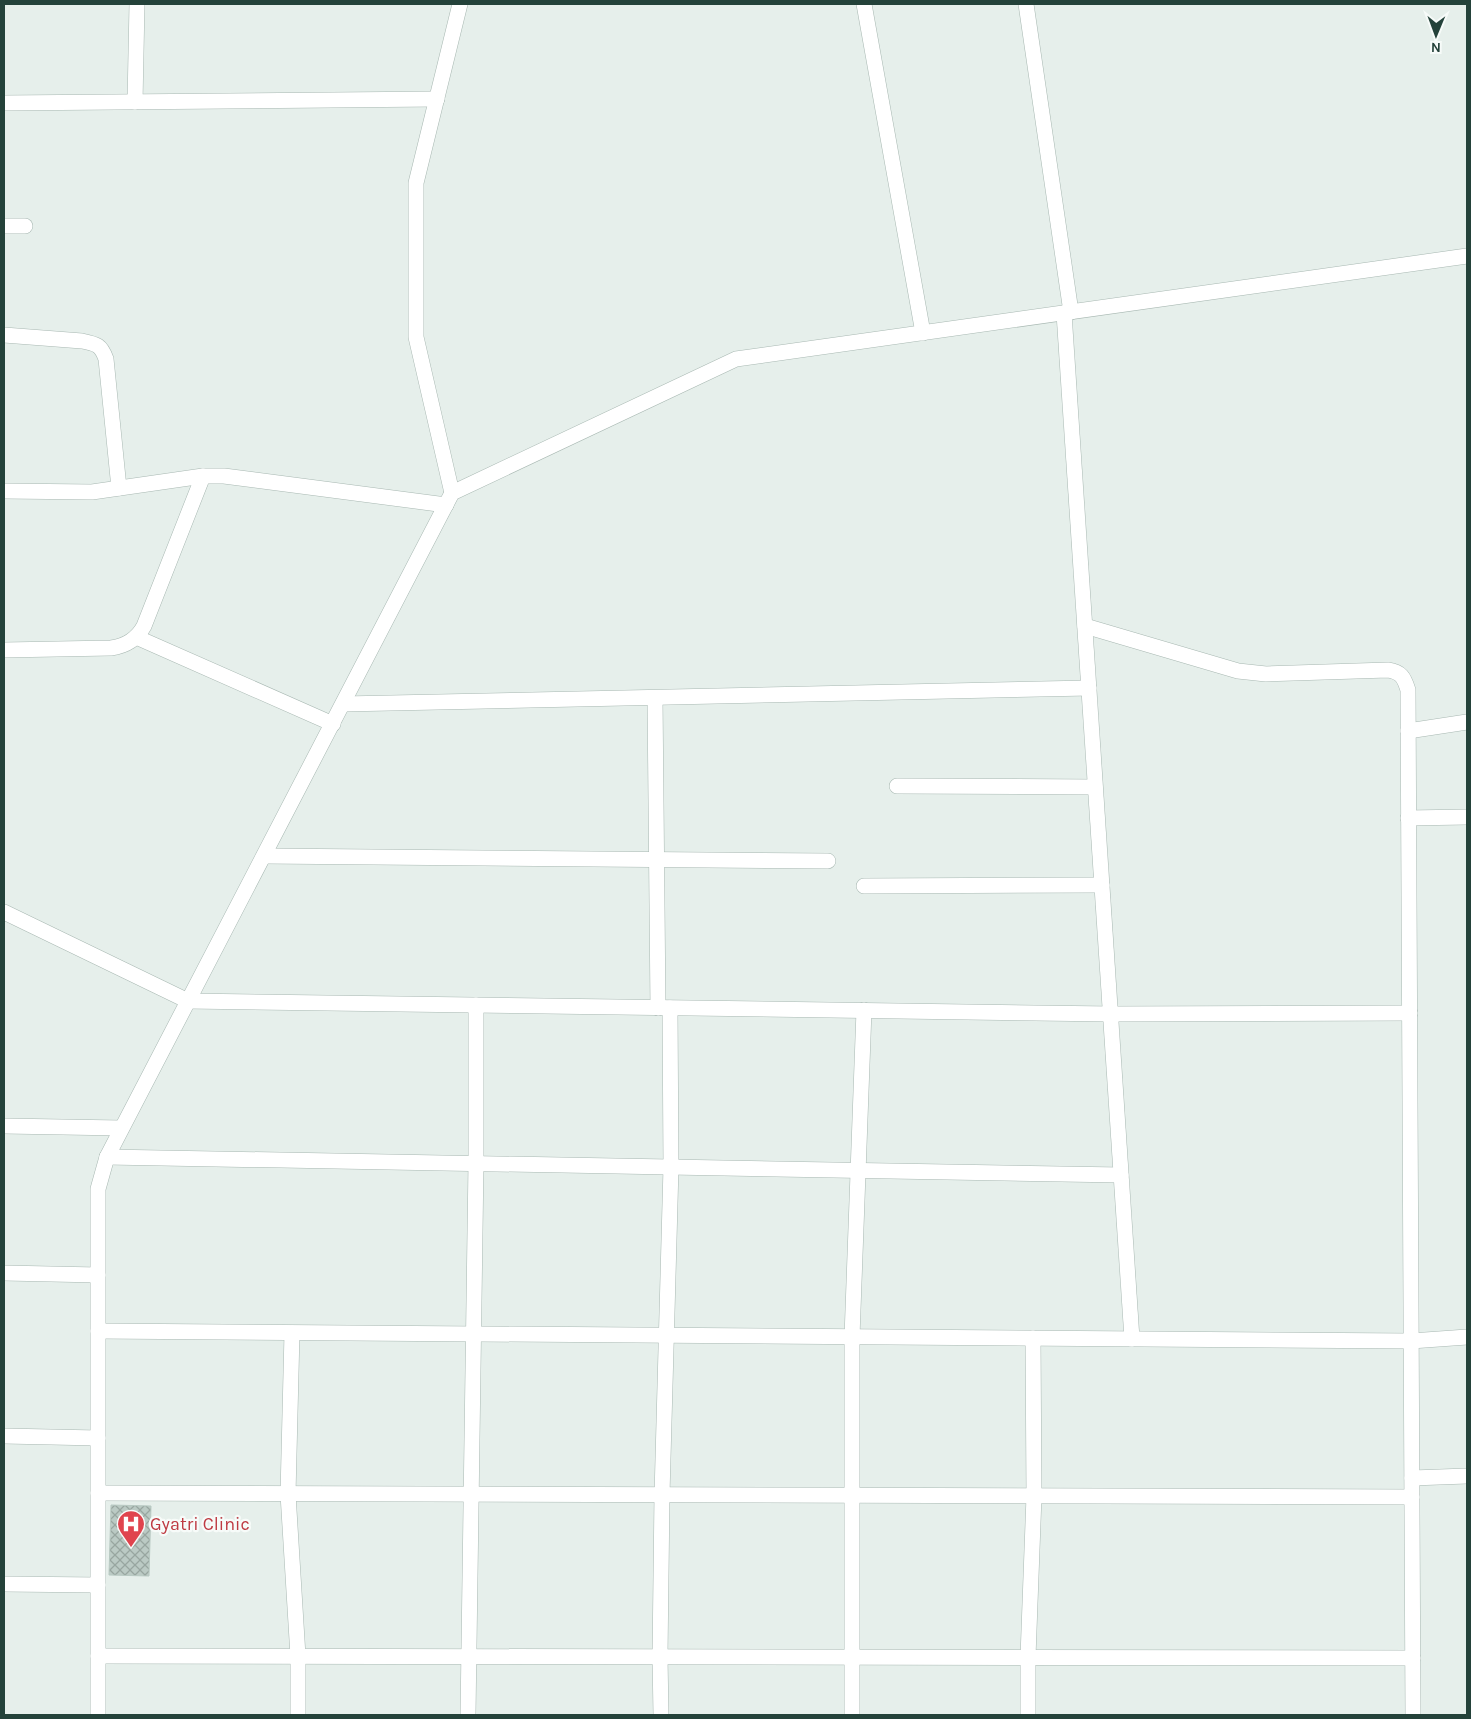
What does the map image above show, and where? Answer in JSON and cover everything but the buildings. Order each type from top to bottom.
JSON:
[{"type":"street","points":[[135,102],[137,4]]},
{"type":"street","points":[[98,1715],[98,1189],[106,1158],[449,499],[416,337],[416,183],[460,4]]},
{"type":"street","points":[[864,4],[923,333]]},
{"type":"street","points":[[1026,4],[1068,313],[1085,626],[1132,1340]]},
{"type":"street","points":[[4,103],[437,99]]},
{"type":"street","points":[[4,226],[25,226]]},
{"type":"street","points":[[4,491],[92,492],[203,476],[224,476],[449,499],[736,359],[1467,256]]},
{"type":"street","points":[[4,335],[82,341],[94,344],[102,349],[106,359],[119,488]]},
{"type":"street","points":[[4,650],[120,647],[139,635],[203,476]]},
{"type":"street","points":[[1085,626],[1250,673],[1388,670],[1398,672],[1404,678],[1408,690],[1413,1715]]},
{"type":"street","points":[[136,637],[333,724]]},
{"type":"street","points":[[343,704],[1089,688]]},
{"type":"street","points":[[655,698],[656,859],[671,1167],[662,1495],[661,1715]]},
{"type":"street","points":[[1408,731],[1467,722]]},
{"type":"street","points":[[897,786],[1096,787]]},
{"type":"street","points":[[1408,818],[1467,816]]},
{"type":"street","points":[[264,856],[828,861]]},
{"type":"street","points":[[864,886],[1102,885]]},
{"type":"street","points":[[4,912],[188,1001],[1111,1014],[1410,1013]]},
{"type":"street","points":[[468,1715],[476,1163],[476,1005]]},
{"type":"street","points":[[852,1715],[852,1337],[864,1010]]},
{"type":"street","points":[[4,1126],[122,1128]]},
{"type":"street","points":[[106,1158],[1121,1175]]},
{"type":"street","points":[[4,1274],[98,1275]]},
{"type":"street","points":[[98,1331],[1411,1342],[1467,1336]]},
{"type":"street","points":[[292,1333],[288,1494],[298,1656],[298,1715]]},
{"type":"street","points":[[1028,1715],[1028,1657],[1034,1496],[1034,1338]]},
{"type":"street","points":[[4,1436],[98,1438]]},
{"type":"street","points":[[1412,1478],[1467,1476]]},
{"type":"street","points":[[98,1493],[1412,1497]]},
{"type":"street","points":[[4,1584],[98,1585]]},
{"type":"street","points":[[98,1656],[1413,1658]]},
{"type":"place","name":"Gyatri Clinic","points":[[131,1548]]}]
